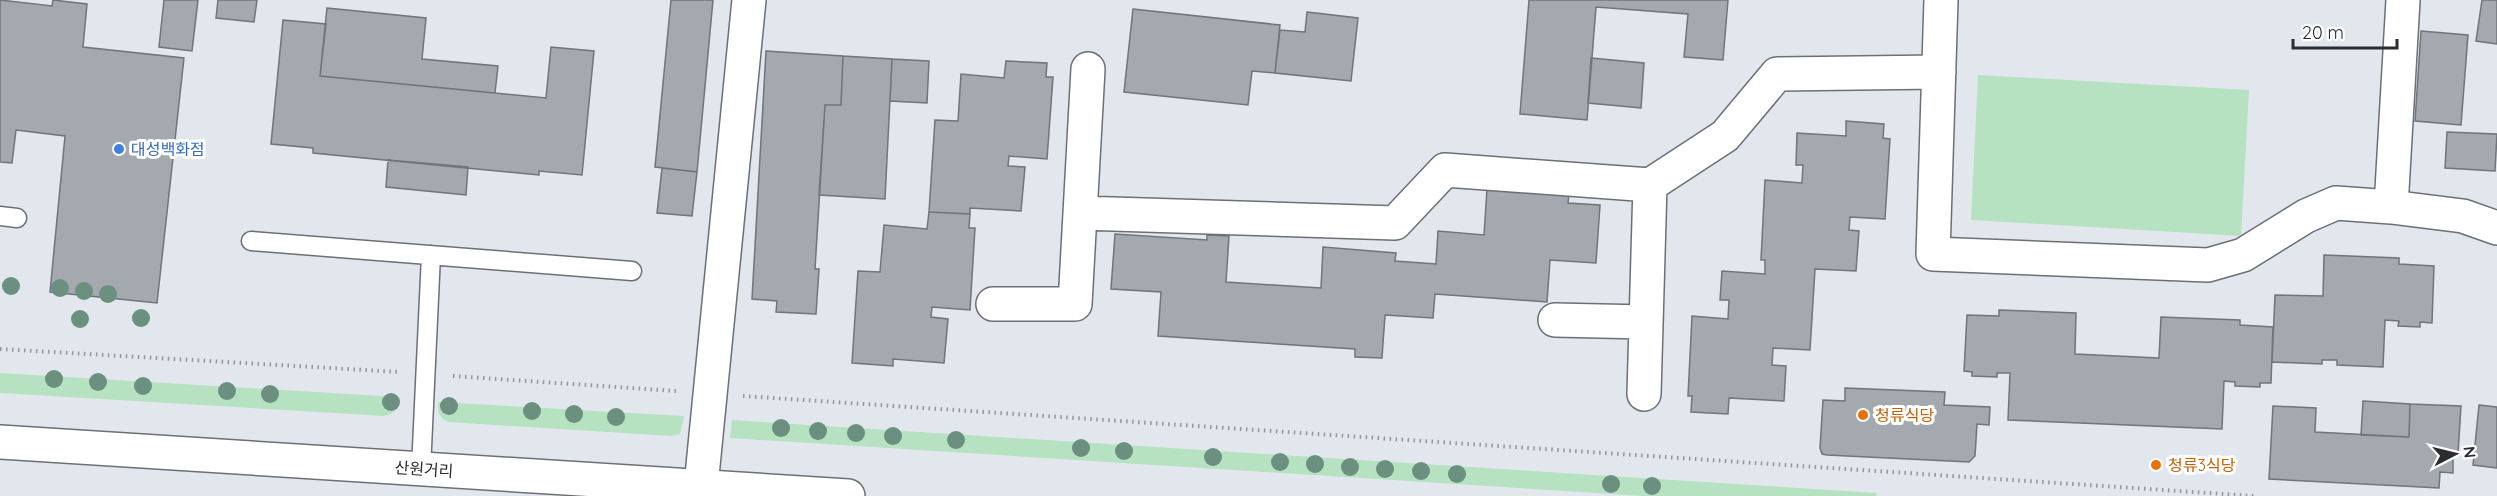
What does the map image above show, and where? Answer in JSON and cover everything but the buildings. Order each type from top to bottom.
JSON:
[{"type":"street","points":[[701,486],[749,0]]},
{"type":"street","points":[[1941,0],[1934,254],[2208,265],[2243,255],[2306,216],[2336,203],[2463,216],[2497,228]]},
{"type":"street","points":[[2391,207],[2403,0]]},
{"type":"street","points":[[993,304],[1075,304],[1082,213],[1088,69]]},
{"type":"street","points":[[1082,213],[1395,223],[1445,170],[1650,184],[1725,136],[1777,74],[1939,72]]},
{"type":"street","points":[[1644,394],[1650,184]]},
{"type":"street","points":[[1555,320],[1646,322]]},
{"type":"street","name":"산원거리","points":[[0,442],[848,496]]},
{"type":"lane","points":[[251,241],[632,271]]},
{"type":"lane","points":[[421,469],[431,255]]},
{"type":"path","points":[[0,349],[427,374],[2254,496]]},
{"type":"green space","points":[[1978,75],[2249,90],[2241,236],[1971,220]]},
{"type":"green space","points":[[0,373],[398,397],[395,410],[384,416],[0,393]]},
{"type":"green space","points":[[438,402],[684,416],[680,434],[671,436],[448,422],[439,414]]},
{"type":"green space","points":[[732,420],[1877,493],[1876,496],[1643,496],[730,438]]},
{"type":"place","name":"대성백화점","points":[[119,149]]},
{"type":"place","name":"청류식당","points":[[1863,415]]},
{"type":"place","name":"청류3식당","points":[[2156,465]]}]
